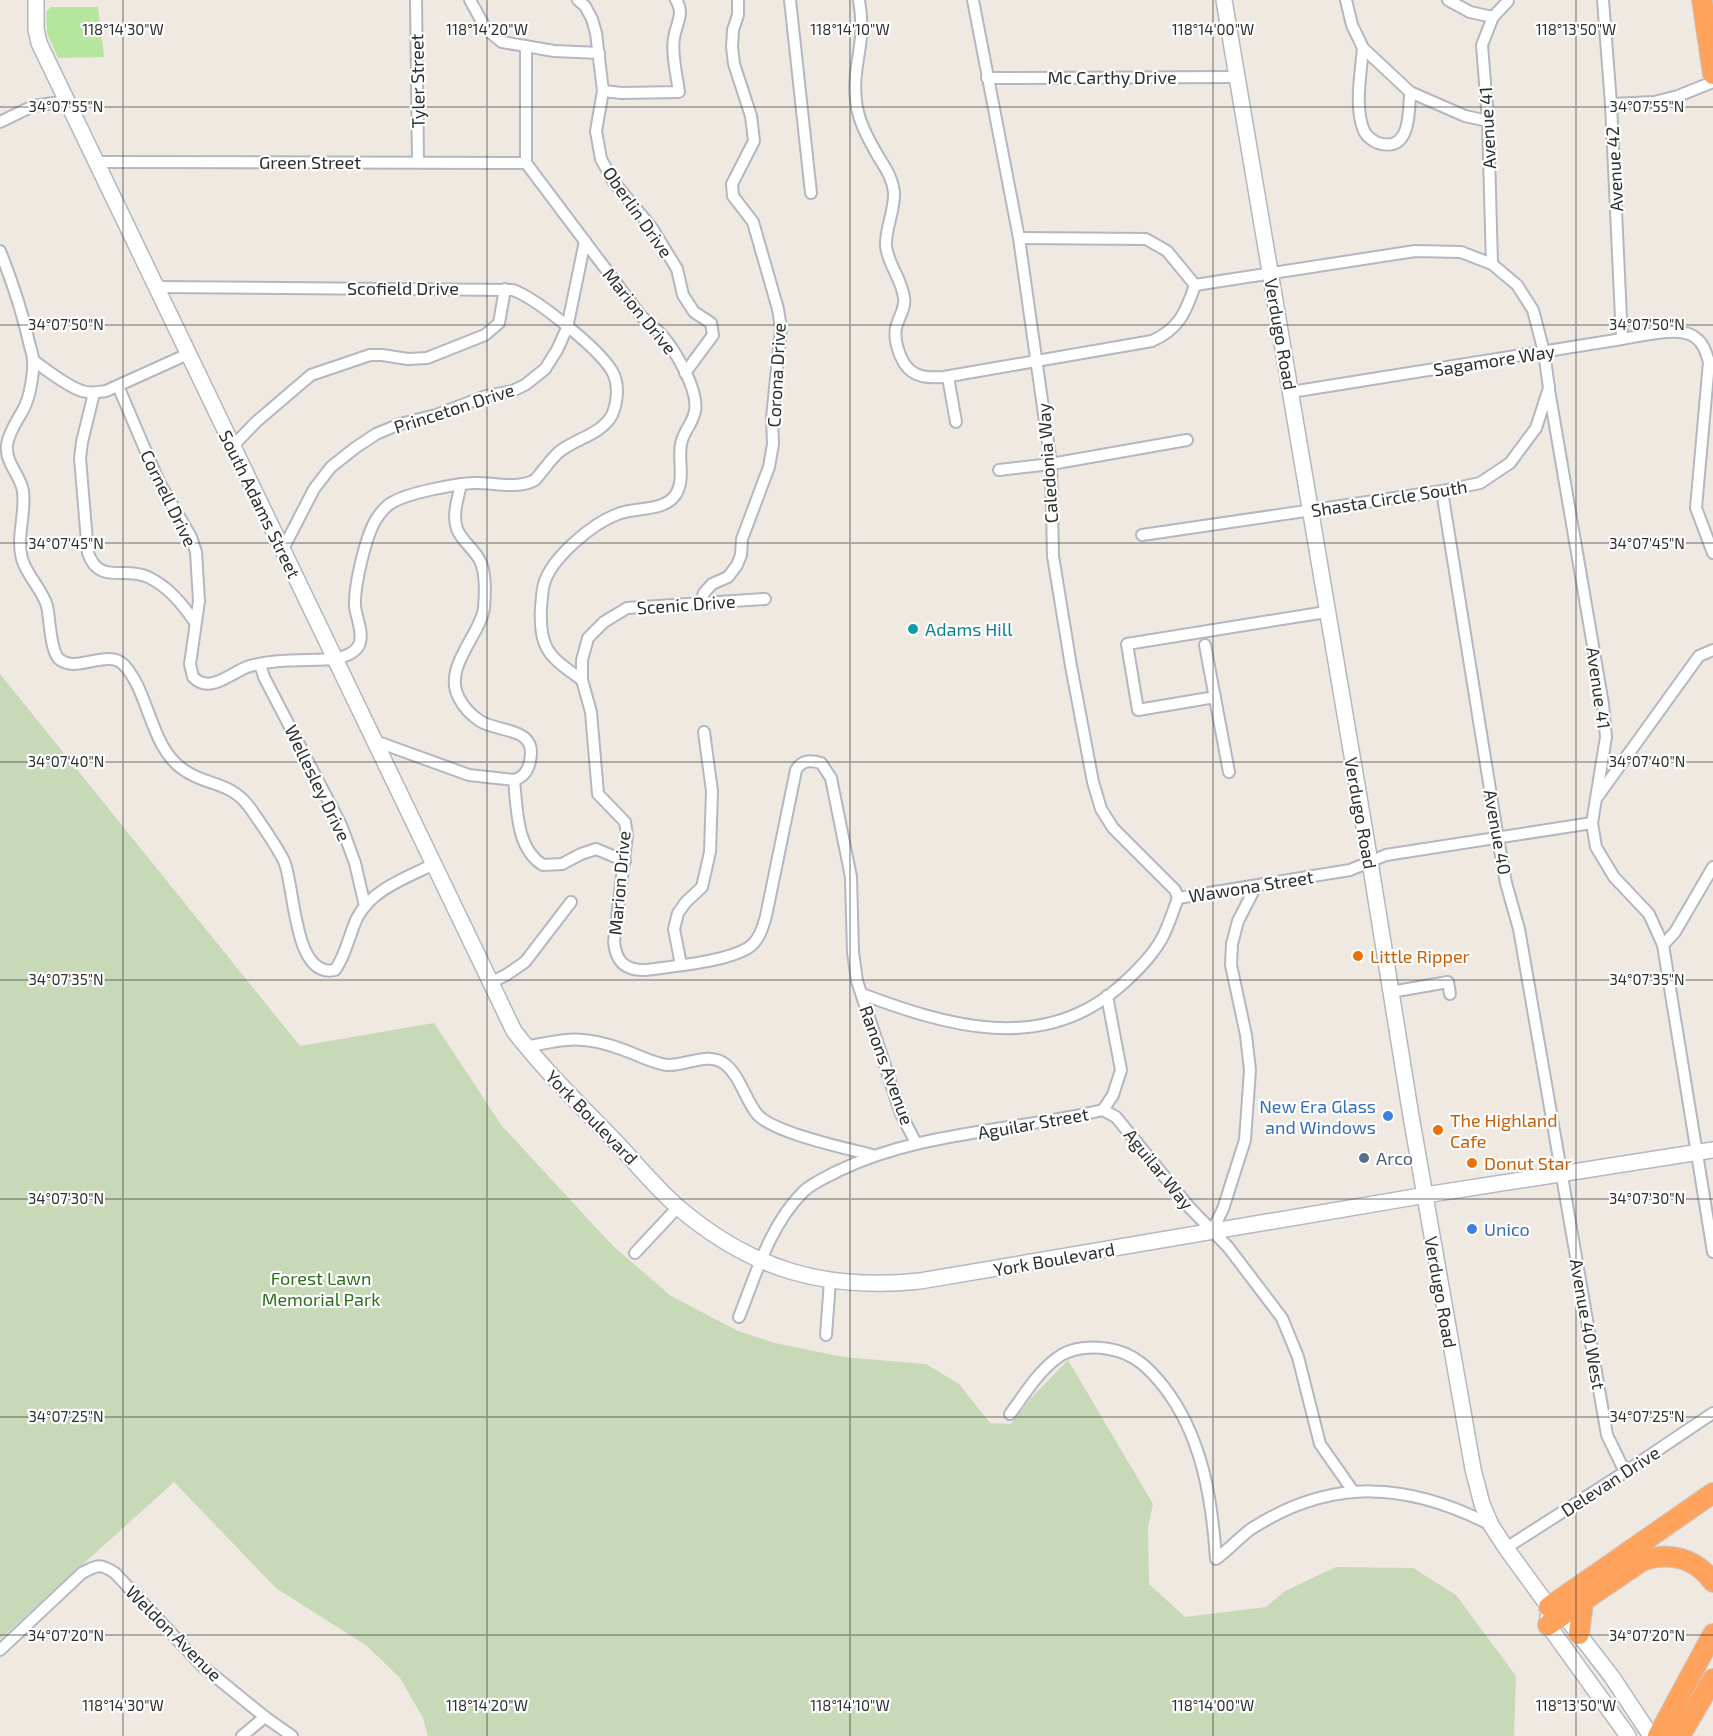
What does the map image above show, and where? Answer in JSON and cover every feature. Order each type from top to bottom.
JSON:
[{"type":"highway","points":[[1702,0],[1713,74]]},
{"type":"highway","points":[[1554,1615],[1713,1493]]},
{"type":"highway","points":[[1554,1615],[1583,1603],[1642,1561],[1653,1557],[1670,1556],[1684,1559],[1697,1565],[1713,1582]]},
{"type":"highway","points":[[1579,1634],[1583,1603]]},
{"type":"highway","points":[[1664,1731],[1713,1634]]},
{"type":"highway","points":[[1664,1731],[1713,1679]]},
{"type":"street","name":"South Adams Street","points":[[36,0],[36,29],[39,43],[95,162],[158,287],[232,447],[500,1005]]},
{"type":"street","name":"Tyler Street","points":[[416,0],[417,161]]},
{"type":"street","points":[[470,0],[486,29],[502,42],[554,51],[599,53]]},
{"type":"street","name":"Oberlin Drive","points":[[578,0],[585,6],[592,19],[599,53],[603,91],[596,131],[601,159],[613,181],[652,228],[665,249],[677,269],[683,295],[694,312],[711,323],[713,334],[685,373]]},
{"type":"street","points":[[603,91],[679,92],[674,39],[680,21],[679,5],[676,0]]},
{"type":"street","name":"Corona Drive","points":[[701,602],[704,593],[712,584],[728,577],[737,565],[741,555],[742,539],[769,467],[773,444],[771,418],[781,328],[778,309],[753,222],[733,196],[732,184],[754,141],[751,116],[734,64],[732,47],[733,30],[738,15],[738,0]]},
{"type":"street","points":[[790,0],[811,194]]},
{"type":"street","points":[[860,0],[861,36],[855,69],[856,101],[861,123],[873,148],[889,172],[894,190],[894,209],[886,245],[890,263],[901,285],[905,300],[896,329],[897,346],[904,364],[914,374],[925,378],[948,376],[1152,341],[1167,334],[1179,321],[1196,285],[1167,251],[1146,239],[1133,237],[1019,238]]},
{"type":"street","name":"Caledonia Way","points":[[973,0],[1019,238],[1052,464],[1053,556],[1073,678],[1101,809],[1113,828],[1175,890],[1178,898]]},
{"type":"street","name":"Verdugo Road","points":[[1224,0],[1424,1195],[1473,1469],[1482,1504],[1491,1525],[1554,1615],[1630,1736]]},
{"type":"street","points":[[1346,0],[1352,25],[1363,48],[1410,92],[1451,111],[1488,120]]},
{"type":"street","points":[[1448,0],[1470,12],[1493,17]]},
{"type":"street","name":"Avenue 41","points":[[1492,264],[1488,120],[1482,45],[1493,17],[1511,0]]},
{"type":"street","name":"Avenue 42","points":[[1603,0],[1611,104],[1622,339]]},
{"type":"street","points":[[525,46],[526,162]]},
{"type":"street","points":[[1363,48],[1359,88],[1361,116],[1365,132],[1373,140],[1383,144],[1395,143],[1404,136],[1408,126],[1410,92]]},
{"type":"street","name":"Mc Carthy Drive","points":[[987,78],[1236,77]]},
{"type":"street","points":[[1611,104],[1654,102],[1678,96],[1713,82]]},
{"type":"street","points":[[0,122],[33,106],[67,101]]},
{"type":"street","name":"Green Street","points":[[95,162],[526,162]]},
{"type":"street","name":"Marion Drive","points":[[526,162],[641,316],[661,334],[673,349],[696,398],[695,414],[685,431],[680,446],[681,475],[676,494],[663,504],[618,513],[599,523],[555,561],[544,583],[540,624],[546,648],[553,658],[582,680],[591,712],[598,795],[625,822],[627,835],[625,861],[614,942],[615,953],[623,965],[635,971],[681,965],[728,956],[749,947],[762,932],[796,770],[800,764],[805,762],[821,763]]},
{"type":"street","name":"Princeton Drive","points":[[282,551],[314,489],[331,467],[376,434],[486,396],[512,391],[525,385],[545,369],[567,328],[585,241]]},
{"type":"street","points":[[0,251],[5,277],[21,308],[33,360],[29,397],[7,443],[7,454],[19,477],[24,500],[18,542],[22,561],[47,607],[54,652],[60,660],[69,662],[120,660],[126,666],[141,694],[171,758],[183,770],[226,788],[248,805],[285,863],[302,946],[312,963],[324,970],[335,970],[342,961],[357,919],[373,896],[434,864]]},
{"type":"street","name":"Shasta Circle South","points":[[1142,535],[1310,511],[1480,483],[1510,463],[1536,428],[1549,388],[1544,352],[1533,310],[1517,285],[1492,264],[1461,252],[1415,251],[1196,285]]},
{"type":"street","name":"Scofield Drive","points":[[158,287],[505,289],[524,294],[537,302],[603,359],[614,376],[617,394],[611,416],[604,424],[558,453],[536,480],[530,483],[461,484]]},
{"type":"street","points":[[232,447],[256,422],[310,375],[370,356],[427,358],[485,335],[499,323],[505,289]]},
{"type":"street","name":"Sagamore Way","points":[[1291,392],[1622,339],[1686,332],[1704,347],[1709,362],[1696,507],[1713,553]]},
{"type":"street","points":[[33,360],[74,388],[94,393],[106,391],[188,354]]},
{"type":"street","points":[[948,376],[956,422]]},
{"type":"street","name":"Cornell Drive","points":[[118,386],[159,482],[191,537],[196,552],[199,601],[190,664],[193,677],[206,685],[213,684],[260,664]]},
{"type":"street","name":"Avenue 41","points":[[1549,388],[1604,704],[1606,737],[1592,823],[1596,848],[1614,877],[1649,914],[1663,945],[1713,1252]]},
{"type":"street","points":[[94,393],[80,458],[88,554],[91,564],[97,570],[106,573],[138,573],[161,584],[184,607],[195,622]]},
{"type":"street","points":[[999,470],[1052,464],[1187,440]]},
{"type":"street","points":[[260,664],[335,659],[356,649],[361,641],[355,592],[369,534],[376,518],[393,501],[405,496],[461,484],[457,529],[462,539],[481,562],[484,610],[460,658],[455,678],[457,694],[466,710],[483,723],[514,732],[528,741],[532,752],[529,769],[521,778],[514,780],[469,776],[375,741]]},
{"type":"street","name":"Avenue 40","points":[[1442,490],[1498,839],[1506,883],[1519,929],[1562,1173]]},
{"type":"street","name":"Scenic Drive","points":[[582,680],[582,660],[588,638],[604,622],[627,608],[765,599]]},
{"type":"street","points":[[1215,697],[1138,710],[1127,644],[1326,612]]},
{"type":"street","points":[[1205,645],[1229,772]]},
{"type":"street","points":[[1596,799],[1699,656],[1713,650]]},
{"type":"street","name":"Wellesley Drive","points":[[260,664],[264,677],[341,825],[355,863],[364,906]]},
{"type":"street","points":[[681,965],[674,929],[678,913],[702,887],[710,852],[712,791],[704,732]]},
{"type":"street","name":"Ranons Avenue","points":[[739,1317],[761,1261],[784,1215],[804,1191],[872,1155],[916,1143],[901,1114],[857,981],[853,952],[851,877],[831,778],[821,763]]},
{"type":"street","points":[[514,780],[524,840],[535,860],[543,865],[562,864],[596,849],[625,861]]},
{"type":"street","name":"Wawona Street","points":[[862,994],[902,1009],[983,1028],[1010,1029],[1048,1025],[1089,1008],[1131,976],[1162,938],[1178,898],[1350,870],[1386,855],[1592,823]]},
{"type":"street","points":[[1663,945],[1675,932],[1713,867]]},
{"type":"street","points":[[1212,1232],[1223,1209],[1245,1140],[1250,1070],[1246,1035],[1231,965],[1232,944],[1238,921],[1256,886]]},
{"type":"street","points":[[490,983],[525,962],[571,902]]},
{"type":"street","points":[[1390,992],[1448,982],[1450,994]]},
{"type":"street","name":"Aguilar Street","points":[[916,1143],[1103,1110],[1113,1095],[1121,1070],[1107,996]]},
{"type":"street","name":"York Boulevard","points":[[500,1005],[526,1047],[678,1207],[723,1240],[761,1261],[809,1277],[830,1281],[881,1284],[920,1281],[1424,1195],[1713,1150]]},
{"type":"street","points":[[526,1047],[574,1038],[590,1039],[657,1063],[670,1065],[713,1059],[724,1064],[732,1073],[758,1115],[770,1124],[785,1131],[872,1155]]},
{"type":"street","name":"Aguilar Way","points":[[1103,1110],[1116,1117],[1190,1208],[1228,1247],[1282,1318],[1298,1357],[1320,1444],[1353,1491]]},
{"type":"street","name":"Avenue 40 West","points":[[1562,1173],[1607,1435],[1624,1472]]},
{"type":"street","points":[[635,1252],[678,1207]]},
{"type":"street","points":[[826,1335],[830,1281]]},
{"type":"street","points":[[1010,1414],[1043,1371],[1058,1357],[1084,1348],[1098,1347],[1117,1350],[1134,1357],[1151,1370],[1185,1419],[1199,1454],[1208,1492],[1213,1518],[1216,1559],[1250,1531],[1279,1514],[1316,1500],[1353,1491],[1396,1492],[1420,1497],[1465,1512],[1491,1525]]},
{"type":"street","name":"Delevan Drive","points":[[1506,1548],[1713,1413]]},
{"type":"street","name":"Weldon Avenue","points":[[0,1650],[82,1573],[96,1565],[105,1567],[115,1574],[201,1665],[292,1736]]},
{"type":"street","name":"Verdugo Road","points":[[1554,1615],[1579,1634],[1612,1677],[1664,1731]]},
{"type":"street","points":[[242,1736],[265,1717]]},
{"type":"street","points":[[1630,1736],[1664,1731]]},
{"type":"green space","points":[[51,7],[98,7],[104,57],[58,58],[47,33],[46,12]]},
{"type":"green space","name":"Forest Lawn Memorial Park","points":[[0,674],[300,1046],[434,1023],[502,1126],[613,1246],[671,1296],[738,1331],[775,1343],[843,1357],[926,1364],[959,1384],[990,1423],[1011,1424],[1031,1398],[1068,1360],[1153,1504],[1148,1527],[1149,1584],[1185,1617],[1266,1607],[1285,1591],[1336,1567],[1413,1568],[1456,1595],[1516,1676],[1514,1736],[428,1736],[423,1718],[400,1678],[367,1646],[276,1588],[174,1482],[0,1639]]},
{"type":"place","name":"Adams Hill","points":[[913,629]]},
{"type":"place","name":"Little Ripper","points":[[1358,956]]},
{"type":"place","name":"New Era Glass and Windows","points":[[1388,1116]]},
{"type":"place","name":"The Highland Cafe","points":[[1438,1130]]},
{"type":"place","name":"Arco","points":[[1364,1158]]},
{"type":"place","name":"Donut Star","points":[[1472,1163]]},
{"type":"place","name":"Unico","points":[[1472,1229]]}]
